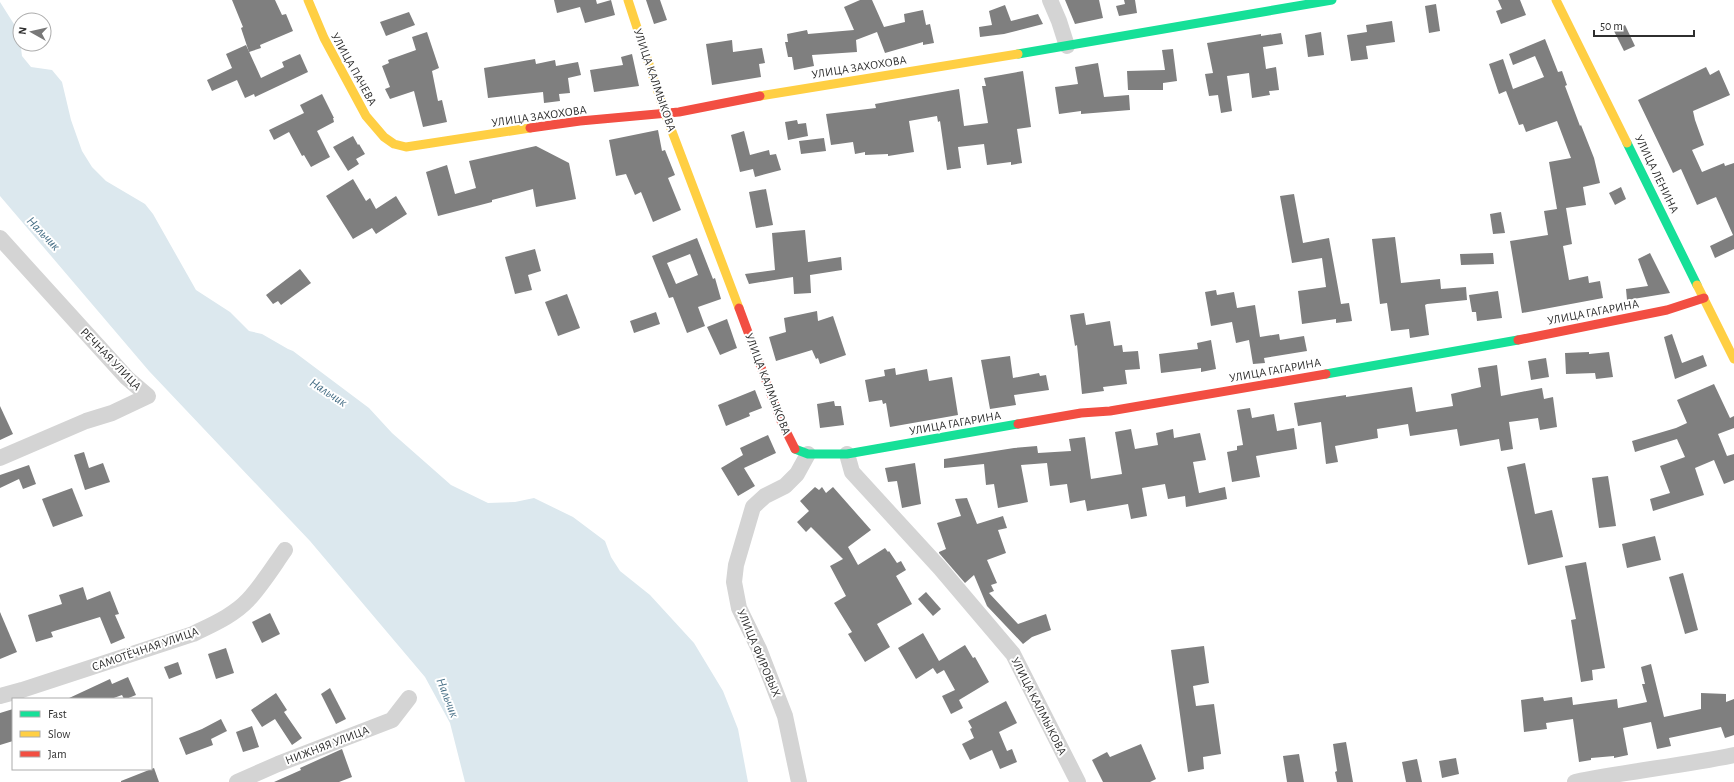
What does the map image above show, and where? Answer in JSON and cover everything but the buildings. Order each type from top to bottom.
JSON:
[{"type":"street","name":"УЛИЦА ПАЧЕВА","points":[[308,0],[322,35],[360,106],[375,128],[390,142]]},
{"type":"street","name":"УЛИЦА КАЛМЫКОВА","points":[[628,0],[665,113],[788,437],[796,450],[808,454]]},
{"type":"street","points":[[1050,0],[1067,46]]},
{"type":"street","name":"УЛИЦА ЗАХОХОВА","points":[[390,142],[397,146],[406,147],[580,121],[679,112],[787,91],[1067,46],[1332,0]]},
{"type":"street","name":"УЛИЦА ЛЕНИНА","points":[[1556,0],[1734,359]]},
{"type":"street","name":"РЕЧНАЯ УЛИЦА","points":[[0,238],[127,378],[148,396],[112,413],[86,421],[0,458]]},
{"type":"street","name":"УЛИЦА ГАГАРИНА","points":[[847,454],[1081,413],[1110,411],[1483,347],[1667,310],[1704,298]]},
{"type":"street","points":[[808,454],[847,454]]},
{"type":"street","name":"УЛИЦА ФИРОВЫХ","points":[[799,782],[785,716],[759,649],[739,608],[734,582],[736,565],[753,507],[765,496],[785,486],[797,474],[808,454]]},
{"type":"street","name":"УЛИЦА КАЛМЫКОВА","points":[[847,454],[852,472],[945,574],[1013,654],[1078,782]]},
{"type":"street","name":"САМОТЁЧНАЯ УЛИЦА","points":[[0,696],[185,637],[211,625],[230,614],[247,601],[267,577],[285,550]]},
{"type":"street","name":"НИЖНЯЯ УЛИЦА","points":[[236,782],[278,764],[392,720],[409,698]]},
{"type":"street","points":[[1575,782],[1612,774],[1696,763],[1734,755]]},
{"type":"water","name":"Нальчик","points":[[0,2],[12,21],[12,52],[22,52],[22,56],[31,67],[52,70],[62,82],[71,120],[82,151],[92,167],[106,181],[145,204],[153,214],[196,290],[230,312],[249,331],[262,334],[293,351],[369,408],[392,433],[451,485],[488,503],[515,502],[534,498],[573,517],[605,541],[611,557],[620,571],[650,595],[694,643],[723,691],[738,729],[748,782],[465,782],[450,723],[425,677],[310,541],[149,371],[0,196]]},
{"type":"traffic: fast","points":[[1018,54],[1332,0]]},
{"type":"traffic: fast","points":[[1627,143],[1697,285]]},
{"type":"traffic: fast","points":[[1326,374],[1518,340]]},
{"type":"traffic: fast","points":[[795,449],[808,454],[847,454],[1018,424]]},
{"type":"traffic: slow","points":[[308,0],[324,38],[366,116],[384,137],[394,144],[406,147],[530,128]]},
{"type":"traffic: slow","points":[[628,0],[665,113],[739,308]]},
{"type":"traffic: slow","points":[[1556,0],[1627,143]]},
{"type":"traffic: slow","points":[[760,96],[1018,54]]},
{"type":"traffic: slow","points":[[1697,285],[1734,359]]},
{"type":"traffic: jam","points":[[530,128],[580,121],[679,112],[760,96]]},
{"type":"traffic: jam","points":[[1518,340],[1667,310],[1704,298]]},
{"type":"traffic: jam","points":[[739,308],[781,421],[795,449]]},
{"type":"traffic: jam","points":[[1018,424],[1081,413],[1110,411],[1326,374]]}]
